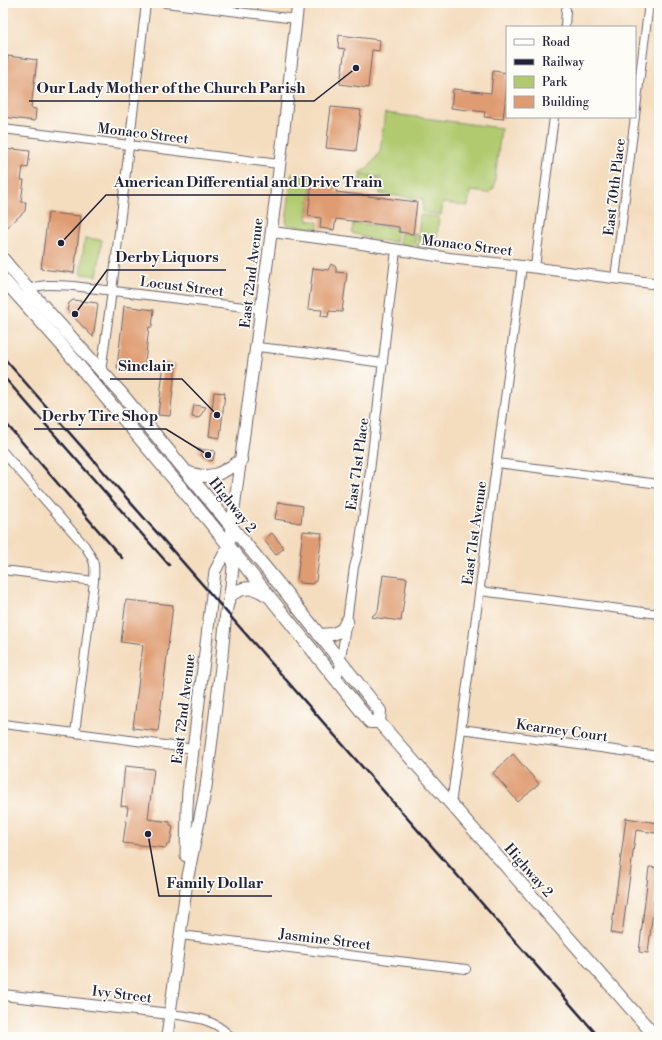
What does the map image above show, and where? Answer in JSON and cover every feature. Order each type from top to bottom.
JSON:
[{"type":"main road","name":"East 72nd Avenue","points":[[186,881],[206,787],[226,612],[230,596],[233,567],[229,546],[272,232],[298,3]]},
{"type":"main road","name":"Highway 2","points":[[3,259],[187,472],[283,589],[380,711],[379,722],[656,1037]]},
{"type":"main road","name":"Highway 2","points":[[3,279],[64,349],[229,546],[370,722],[379,722]]},
{"type":"main road","points":[[187,472],[198,476],[216,475],[229,469],[241,460]]},
{"type":"main road","name":"East 72nd Avenue","points":[[167,1037],[186,881],[187,808],[193,749],[215,571],[229,546]]},
{"type":"main road","points":[[230,596],[237,590],[244,588],[262,592],[274,601]]},
{"type":"main road","points":[[319,635],[333,634],[342,630],[348,621]]},
{"type":"street","points":[[101,371],[112,291],[146,3]]},
{"type":"street","points":[[165,3],[296,19]]},
{"type":"street","name":"East 70th Place","points":[[636,91],[649,3]]},
{"type":"street","points":[[564,26],[566,10]]},
{"type":"street","points":[[535,267],[554,118]]},
{"type":"street","name":"East 70th Place","points":[[615,278],[633,118]]},
{"type":"street","name":"Monaco Street","points":[[3,129],[279,164]]},
{"type":"street","name":"Monaco Street","points":[[272,232],[467,260],[535,267],[659,284]]},
{"type":"street","name":"East 71st Place","points":[[337,681],[348,621],[354,567],[359,545],[370,471],[396,250]]},
{"type":"street","name":"East 71st Avenue","points":[[451,805],[522,266]]},
{"type":"street","name":"Locust Street","points":[[28,289],[35,286],[48,284],[261,309]]},
{"type":"street","points":[[257,347],[382,363]]},
{"type":"street","points":[[3,452],[83,543],[93,558],[94,581],[75,733]]},
{"type":"street","points":[[497,463],[659,484]]},
{"type":"street","points":[[3,570],[94,581]]},
{"type":"street","points":[[480,591],[659,614]]},
{"type":"street","points":[[3,724],[193,749]]},
{"type":"street","name":"Kearney Court","points":[[461,729],[659,756]]},
{"type":"street","name":"Jasmine Street","points":[[180,935],[466,970]]},
{"type":"street","name":"Ivy Street","points":[[3,995],[170,1014],[205,1020],[213,1023],[231,1037]]},
{"type":"green space","points":[[385,113],[501,128],[494,188],[488,193],[470,191],[468,206],[443,203],[441,215],[422,212],[423,199],[380,194],[381,177],[363,175],[359,173],[369,167],[380,152]]},
{"type":"green space","points":[[292,174],[314,176],[312,180],[307,220],[318,222],[318,229],[288,225],[286,222]]},
{"type":"green space","points":[[360,175],[379,178],[378,189],[360,186]]},
{"type":"green space","points":[[420,215],[439,217],[436,246],[437,250],[417,247]]},
{"type":"green space","points":[[353,223],[398,228],[396,242],[373,240],[352,233]]},
{"type":"green space","points":[[401,233],[413,235],[416,233],[414,246],[399,243]]},
{"type":"green space","points":[[85,238],[102,240],[97,276],[80,274]]},
{"type":"building","points":[[339,35],[380,40],[379,51],[372,50],[368,88],[340,84],[345,49],[338,48]]},
{"type":"building","points":[[8,56],[37,60],[31,108],[36,109],[35,121],[3,117],[3,100]]},
{"type":"building","points":[[493,71],[506,73],[506,94],[503,119],[484,117],[485,112],[451,108],[453,89],[491,93]]},
{"type":"building","points":[[331,107],[361,110],[356,151],[326,148]]},
{"type":"building","points":[[3,149],[30,151],[28,168],[23,167],[21,180],[24,180],[21,202],[26,202],[25,211],[3,231]]},
{"type":"building","points":[[312,181],[337,184],[336,192],[417,202],[413,234],[399,232],[399,227],[336,219],[334,230],[320,228],[321,218],[308,216]]},
{"type":"building","points":[[48,213],[81,216],[74,273],[41,269]]},
{"type":"building","points":[[331,264],[336,267],[336,272],[347,273],[342,312],[329,311],[328,317],[321,316],[322,310],[308,309],[313,268],[328,270]]},
{"type":"building","points":[[73,300],[97,303],[98,305],[93,337],[67,310],[69,303]]},
{"type":"building","points":[[124,306],[154,310],[152,327],[149,327],[144,371],[117,368]]},
{"type":"building","points":[[164,362],[176,364],[170,416],[158,415]]},
{"type":"building","points":[[214,392],[225,393],[220,438],[209,436]]},
{"type":"building","points":[[194,405],[206,407],[199,418],[192,417]]},
{"type":"building","points":[[197,449],[215,451],[213,460],[210,461],[203,457]]},
{"type":"building","points":[[278,502],[303,506],[301,523],[275,519]]},
{"type":"building","points":[[303,531],[322,533],[316,581],[313,584],[300,583],[297,579]]},
{"type":"building","points":[[272,533],[284,548],[276,555],[264,540]]},
{"type":"building","points":[[383,575],[407,578],[401,621],[371,617],[378,611]]},
{"type":"building","points":[[126,600],[173,605],[158,731],[133,728],[143,645],[121,642]]},
{"type":"building","points":[[513,754],[539,784],[518,802],[493,773]]},
{"type":"building","points":[[125,766],[154,769],[148,819],[170,822],[170,825],[173,826],[170,844],[167,844],[166,848],[123,843],[128,807],[121,806]]},
{"type":"building","points":[[626,818],[657,823],[656,833],[636,830],[622,935],[611,933]]},
{"type":"building","points":[[649,867],[658,868],[648,953],[639,952]]},
{"type":"railway","points":[[3,357],[599,1037]]},
{"type":"railway","points":[[3,376],[169,565]]},
{"type":"railway","points":[[3,420],[122,558]]},
{"type":"place","name":"Our Lady Mother of the Church Parish","points":[[356,68]]},
{"type":"place","name":"American Differential and Drive Train","points":[[61,243]]},
{"type":"place","name":"Derby Liquors","points":[[75,314]]},
{"type":"place","name":"Sinclair","points":[[217,415]]},
{"type":"place","name":"Derby Tire Shop","points":[[208,455]]},
{"type":"place","name":"Family Dollar","points":[[148,834]]}]
